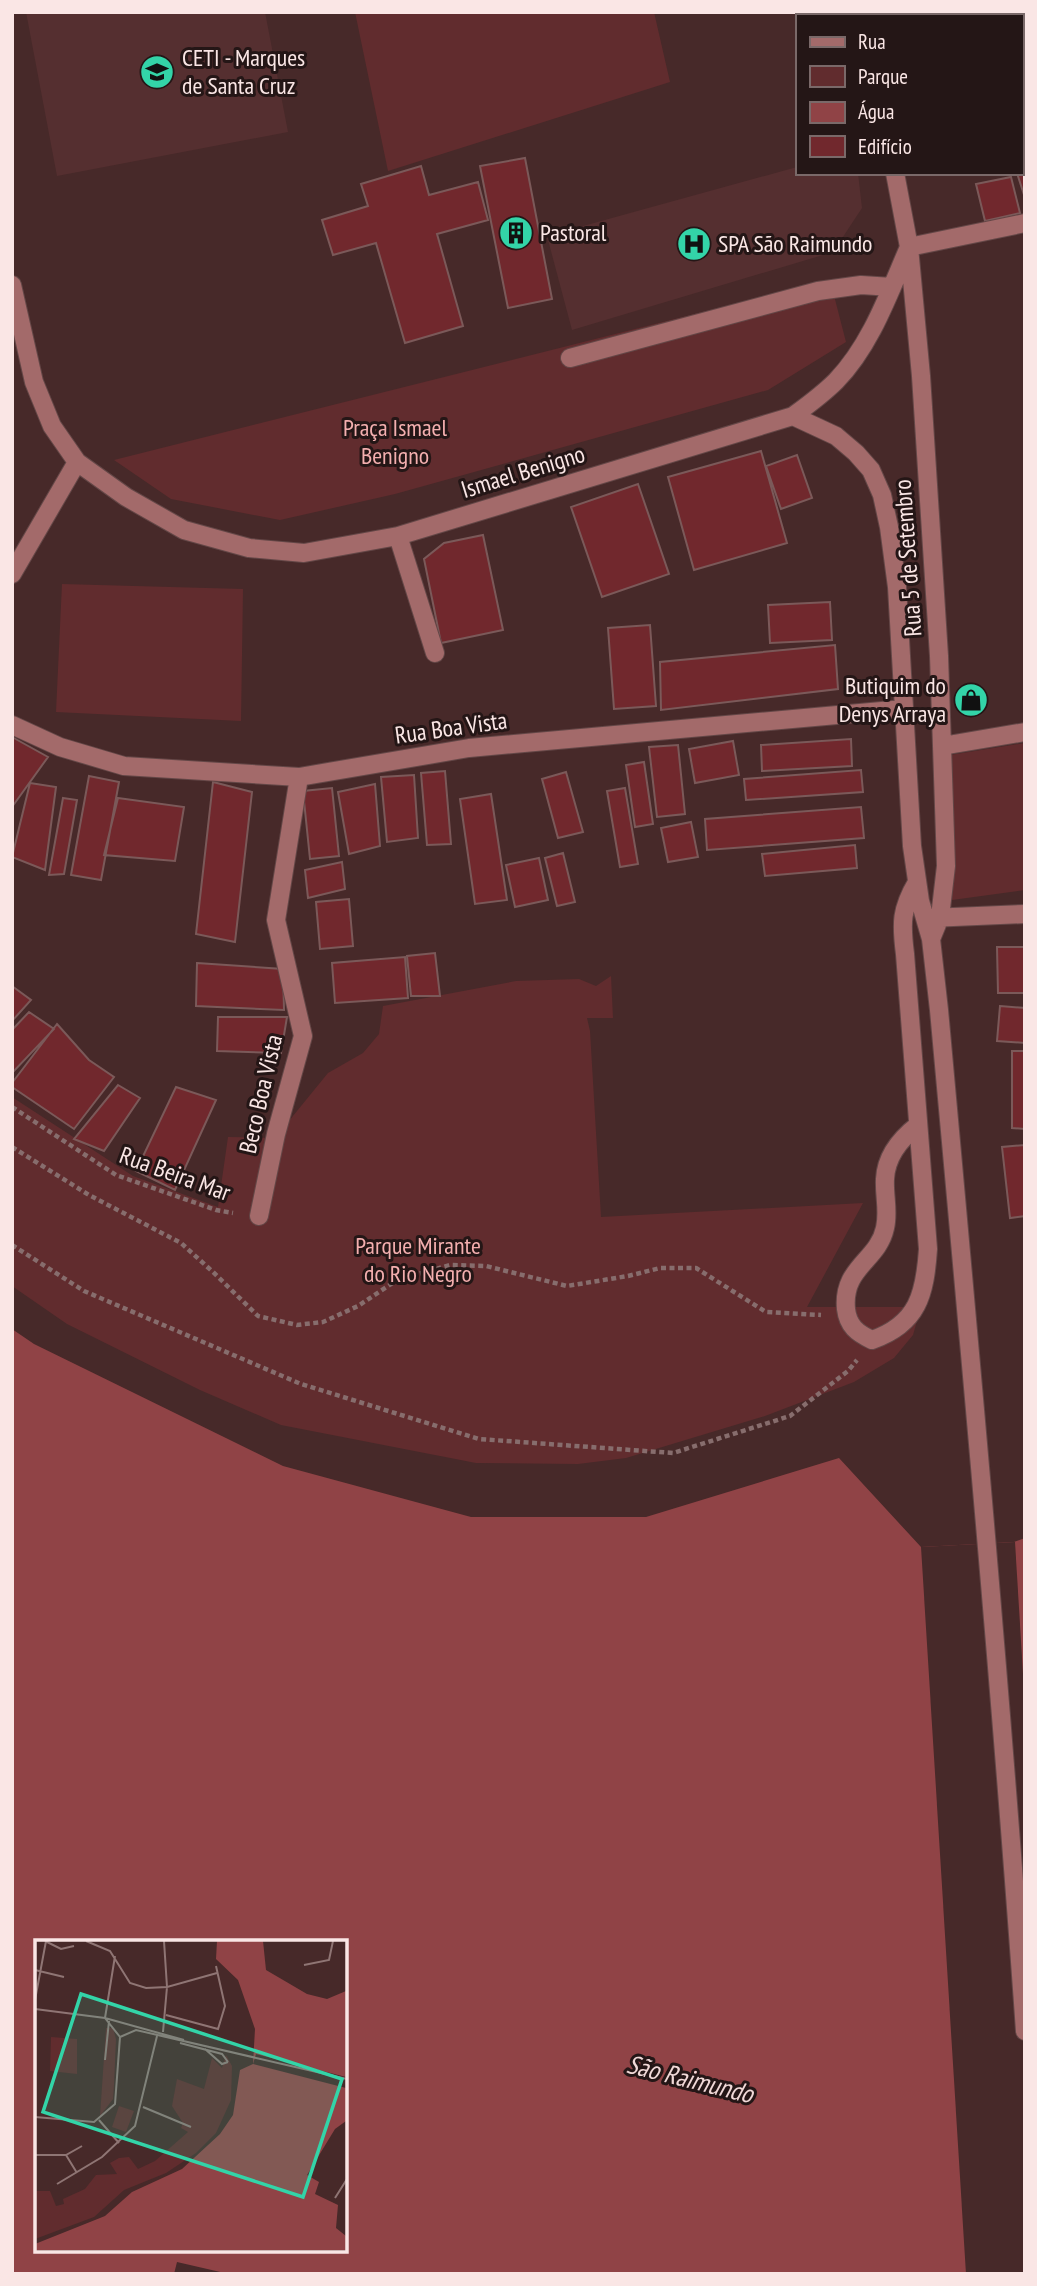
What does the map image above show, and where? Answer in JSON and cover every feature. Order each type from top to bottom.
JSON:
[{"type":"street","name":"Rua 5 de Setembro","points":[[895,175],[909,247],[921,376],[939,656],[946,866],[932,918],[931,939],[1003,1729],[1025,2031]]},
{"type":"street","points":[[909,247],[1025,223]]},
{"type":"street","name":"Ismael Benigno","points":[[12,285],[34,382],[52,426],[78,462],[126,497],[184,530],[249,548],[304,553],[398,536],[793,416],[837,380],[858,354],[909,247]]},
{"type":"street","points":[[570,358],[818,290],[861,285],[892,287]]},
{"type":"street","points":[[793,416],[836,436],[856,453],[871,470],[882,495],[897,587],[911,837],[917,882],[932,918],[1025,914]]},
{"type":"street","points":[[12,574],[78,462]]},
{"type":"street","points":[[398,536],[435,653]]},
{"type":"street","name":"Rua Boa Vista","points":[[12,725],[60,747],[124,766],[299,777],[469,748],[904,709]]},
{"type":"street","points":[[942,746],[1025,732]]},
{"type":"street","name":"Beco Boa Vista","points":[[259,1216],[276,1134],[303,1036],[276,920],[299,777]]},
{"type":"street","points":[[917,882],[902,912],[902,932],[918,1125],[928,1249],[926,1274],[919,1299],[908,1319],[891,1333],[872,1340],[857,1333],[847,1316],[845,1295],[852,1276],[877,1245],[885,1230],[885,1180],[889,1160],[904,1136],[918,1125]]},
{"type":"path","name":"Rua Beira Mar","points":[[12,1107],[116,1175],[216,1210],[259,1216]]},
{"type":"path","points":[[12,1147],[89,1195],[181,1243],[258,1316],[297,1325],[323,1322],[358,1306],[397,1280],[450,1265],[486,1266],[567,1286],[660,1268],[696,1268],[766,1312],[847,1316]]},
{"type":"path","points":[[12,1245],[84,1291],[301,1384],[480,1439],[673,1453],[790,1416],[848,1371],[872,1340]]},
{"type":"shaded area","name":"CETI - Marques de Santa Cruz","points":[[26,12],[265,12],[288,132],[57,176]]},
{"type":"shaded area","name":"SPA São Raimundo","points":[[796,167],[796,175],[858,175],[862,208],[833,252],[572,330],[547,236]]},
{"type":"green space","points":[[355,12],[654,12],[670,82],[388,171]]},
{"type":"green space","name":"Praça Ismael Benigno","points":[[830,280],[846,342],[768,390],[395,494],[280,520],[171,499],[114,460]]},
{"type":"green space","points":[[62,584],[243,589],[241,721],[56,712]]},
{"type":"green space","points":[[1025,743],[1025,890],[952,900],[944,756]]},
{"type":"green space","name":"Parque Mirante do Rio Negro","points":[[611,976],[613,1018],[587,1018],[601,1217],[863,1203],[807,1307],[921,1307],[913,1335],[894,1358],[854,1382],[765,1416],[626,1458],[578,1464],[476,1463],[281,1425],[200,1390],[67,1324],[12,1286],[12,1097],[133,1176],[218,1207],[228,1137],[275,1138],[328,1073],[363,1053],[379,1034],[383,1006],[516,981],[579,979],[596,986]]},
{"type":"water","name":"São Raimundo","points":[[12,1329],[34,1344],[283,1466],[471,1517],[646,1517],[839,1458],[921,1547],[1014,1542],[1025,1538],[1025,2274],[229,2274],[177,2262],[174,2274],[12,2274]]},
{"type":"pier","points":[[1015,1542],[1025,1707],[1025,2274],[966,2274],[921,1547]]},
{"type":"building","name":"Pastoral","points":[[525,158],[552,299],[508,308],[480,166]]},
{"type":"building","points":[[421,166],[429,195],[478,182],[488,220],[437,234],[463,326],[405,343],[376,243],[333,255],[322,220],[368,206],[361,184]]},
{"type":"building","points":[[1023,170],[1025,198],[1018,175],[1023,175]]},
{"type":"building","points":[[1011,177],[1020,213],[985,221],[976,184]]},
{"type":"building","points":[[761,451],[787,543],[694,570],[668,477]]},
{"type":"building","points":[[797,455],[812,498],[781,509],[766,466]]},
{"type":"building","points":[[638,484],[669,574],[602,597],[571,507]]},
{"type":"building","points":[[483,535],[503,630],[441,643],[424,559],[444,543]]},
{"type":"building","points":[[830,602],[832,640],[770,643],[768,605]]},
{"type":"building","points":[[650,625],[656,706],[614,709],[608,628]]},
{"type":"building","points":[[835,645],[838,689],[661,710],[660,662]]},
{"type":"building","points":[[12,737],[48,757],[12,807]]},
{"type":"building","points":[[851,739],[852,766],[762,771],[761,745]]},
{"type":"building","points":[[733,741],[739,775],[695,783],[689,749]]},
{"type":"building","points":[[678,745],[685,814],[657,817],[649,747]]},
{"type":"building","points":[[644,762],[653,824],[635,827],[626,765]]},
{"type":"building","points":[[861,770],[863,792],[746,800],[744,779]]},
{"type":"building","points":[[445,771],[451,844],[427,845],[421,773]]},
{"type":"building","points":[[566,772],[583,832],[558,838],[542,779]]},
{"type":"building","points":[[414,775],[418,838],[387,842],[381,777]]},
{"type":"building","points":[[89,776],[119,782],[101,880],[71,875]]},
{"type":"building","points":[[213,782],[252,792],[235,942],[196,934]]},
{"type":"building","points":[[30,783],[56,787],[45,870],[12,857]]},
{"type":"building","points":[[375,784],[380,846],[349,854],[338,792]]},
{"type":"building","points":[[332,788],[339,856],[310,859],[303,791]]},
{"type":"building","points":[[625,788],[638,864],[620,867],[607,791]]},
{"type":"building","points":[[491,794],[507,900],[475,904],[460,799]]},
{"type":"building","points":[[63,798],[77,800],[64,874],[49,875]]},
{"type":"building","points":[[118,798],[184,807],[175,861],[104,855]]},
{"type":"building","points":[[861,807],[864,838],[707,850],[705,819]]},
{"type":"building","points":[[691,822],[698,857],[668,862],[661,828]]},
{"type":"building","points":[[855,845],[857,868],[765,876],[762,854]]},
{"type":"building","points":[[563,853],[575,902],[557,906],[545,858]]},
{"type":"building","points":[[539,858],[548,900],[515,907],[506,865]]},
{"type":"building","points":[[342,862],[345,889],[308,898],[305,870]]},
{"type":"building","points":[[349,899],[353,946],[320,949],[316,902]]},
{"type":"building","points":[[997,947],[1025,947],[1025,993],[998,993]]},
{"type":"building","points":[[435,953],[440,996],[411,996],[407,956]]},
{"type":"building","points":[[405,957],[408,998],[335,1003],[332,963]]},
{"type":"building","points":[[197,963],[283,969],[284,1010],[196,1006]]},
{"type":"building","points":[[12,986],[31,1000],[12,1021]]},
{"type":"building","points":[[1000,1006],[1025,1008],[1025,1043],[997,1041]]},
{"type":"building","points":[[29,1012],[54,1029],[12,1073],[12,1030]]},
{"type":"building","points":[[218,1017],[287,1017],[281,1053],[217,1051]]},
{"type":"building","points":[[57,1024],[89,1060],[114,1077],[74,1129],[12,1087],[12,1083]]},
{"type":"building","points":[[1012,1051],[1025,1051],[1025,1129],[1012,1128]]},
{"type":"building","points":[[118,1085],[140,1098],[104,1151],[74,1139]]},
{"type":"building","points":[[176,1087],[216,1100],[175,1190],[136,1171]]},
{"type":"building","points":[[1025,1145],[1025,1216],[1010,1218],[1002,1147]]},
{"type":"place","name":"CETI - Marques de Santa Cruz","points":[[157,72]]},
{"type":"place","name":"Pastoral","points":[[516,233]]},
{"type":"place","name":"SPA São Raimundo","points":[[694,244]]},
{"type":"place","name":"Butiquim do Denys Arraya","points":[[971,700]]}]
